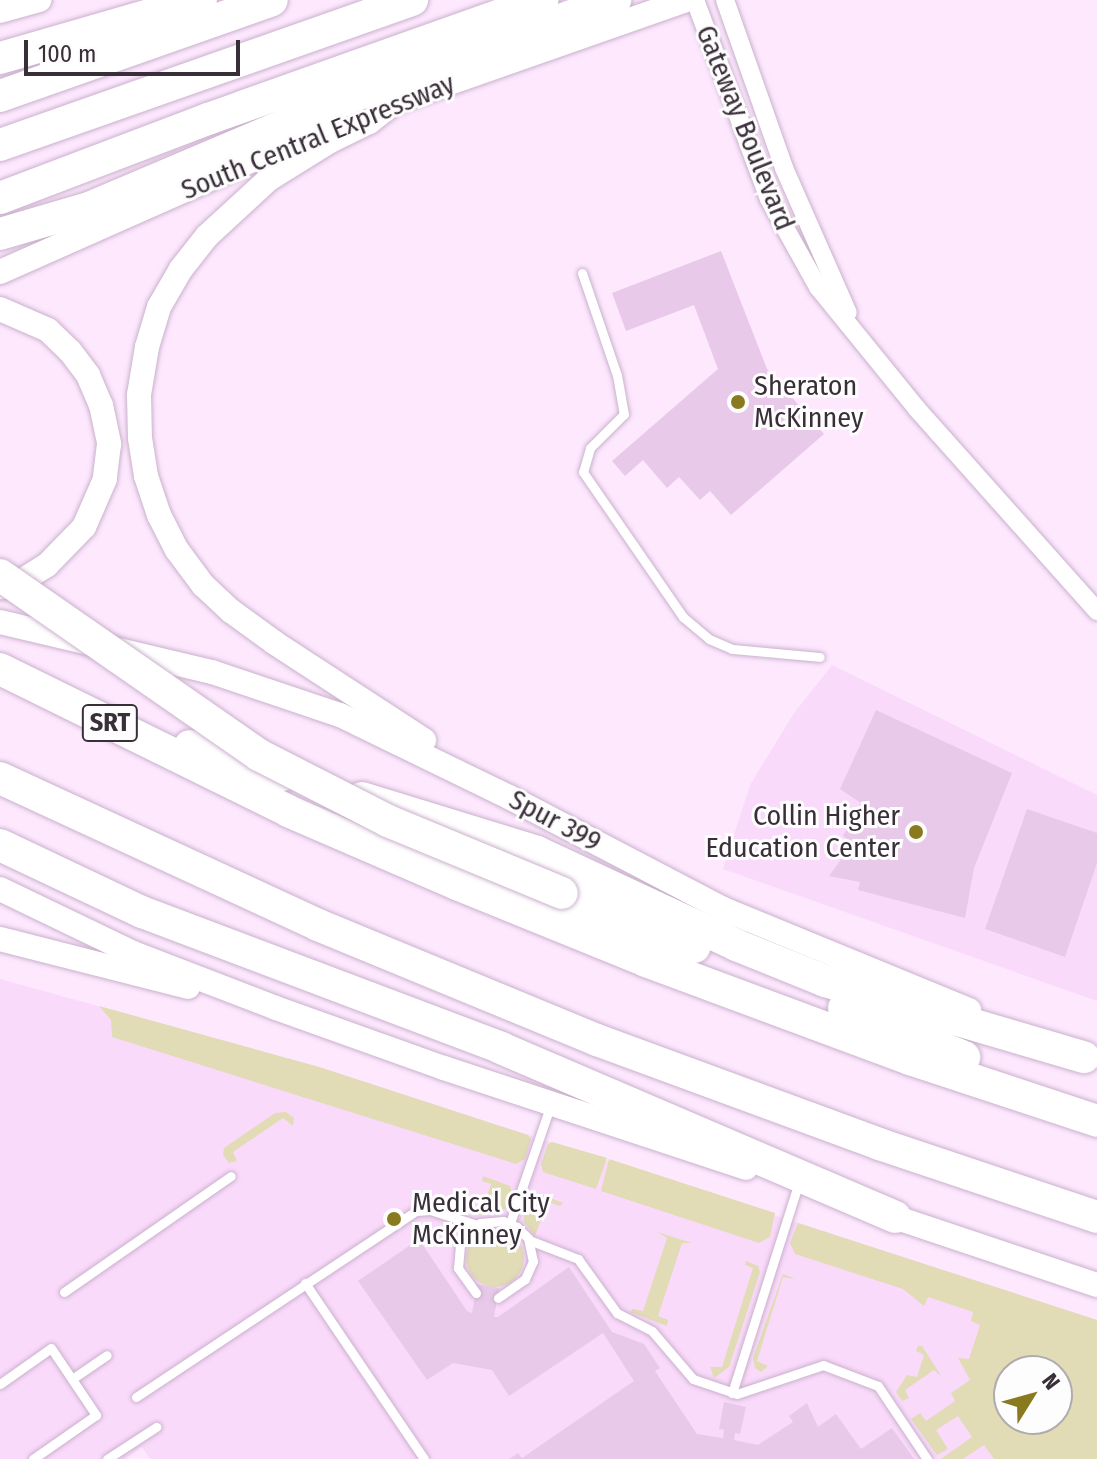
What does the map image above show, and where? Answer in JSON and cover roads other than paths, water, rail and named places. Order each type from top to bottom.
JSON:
[{"type":"highway","points":[[0,58],[201,0]]},
{"type":"highway","points":[[0,96],[272,0]]},
{"type":"highway","points":[[0,145],[412,0]]},
{"type":"highway","points":[[1,198],[223,113],[542,0]]},
{"type":"highway","points":[[0,234],[89,208],[358,94],[615,0]]},
{"type":"highway","points":[[0,575],[259,755],[388,821],[1097,1111]]},
{"type":"highway","name":"SRT","points":[[0,669],[55,694],[164,752],[364,845],[646,961],[910,1059],[1097,1121]]},
{"type":"highway","points":[[55,694],[210,753],[458,825],[537,852],[736,945],[825,981],[1090,1060]]},
{"type":"highway","points":[[0,778],[318,925],[597,1040],[879,1144],[1097,1217]]},
{"type":"highway","points":[[0,800],[212,900],[426,988],[506,1020],[597,1040]]},
{"type":"highway","points":[[0,845],[142,912],[501,1048],[895,1217]]},
{"type":"main road","points":[[0,11],[39,0]]},
{"type":"main road","name":"South Central Expressway","points":[[0,272],[340,122],[686,0]]},
{"type":"main road","points":[[396,101],[369,122],[330,141],[269,179],[207,236],[181,269],[159,307],[147,347],[139,395],[146,476],[177,550],[203,585],[231,611],[509,797]]},
{"type":"main road","points":[[0,309],[48,330],[70,351],[88,375],[101,405],[109,444],[105,479],[84,527],[47,565],[20,582],[0,587]]},
{"type":"main road","name":"Spur 399","points":[[0,622],[212,672],[284,693],[390,737],[723,909],[1090,1060]]},
{"type":"main road","points":[[0,889],[133,953],[276,1008],[551,1104],[1097,1285]]},
{"type":"main road","points":[[0,939],[276,1008]]},
{"type":"street","name":"Gateway Boulevard","points":[[695,0],[769,199],[818,287],[856,330],[917,409],[1097,611]]},
{"type":"street","name":"Gateway Boulevard","points":[[725,0],[784,168],[856,330]]},
{"type":"lane","points":[[582,273],[617,375],[624,414],[585,458],[583,472],[683,617],[709,639],[732,649],[820,657]]},
{"type":"lane","points":[[510,1223],[551,1104]]},
{"type":"lane","points":[[64,1292],[231,1176]]},
{"type":"lane","points":[[732,1393],[798,1185]]},
{"type":"lane","points":[[136,1397],[416,1211],[430,1210],[477,1225]]},
{"type":"lane","points":[[476,1293],[461,1275],[457,1260],[463,1238],[477,1225],[495,1220],[510,1223],[529,1240],[574,1256],[617,1313],[652,1331],[686,1374],[701,1383],[732,1393],[745,1392],[823,1365],[878,1386],[927,1459]]},
{"type":"lane","points":[[498,1298],[512,1291],[529,1274],[533,1261],[529,1240]]},
{"type":"lane","points":[[305,1283],[424,1459]]},
{"type":"lane","points":[[0,1384],[51,1348],[96,1415],[33,1459]]},
{"type":"lane","points":[[72,1379],[107,1355]]},
{"type":"lane","points":[[107,1459],[156,1427]]},
{"type":"place","name":"Sheraton McKinney","points":[[738,402]]},
{"type":"place","name":"Collin Higher Education Center","points":[[916,832]]},
{"type":"place","name":"Medical City McKinney","points":[[394,1219]]}]
